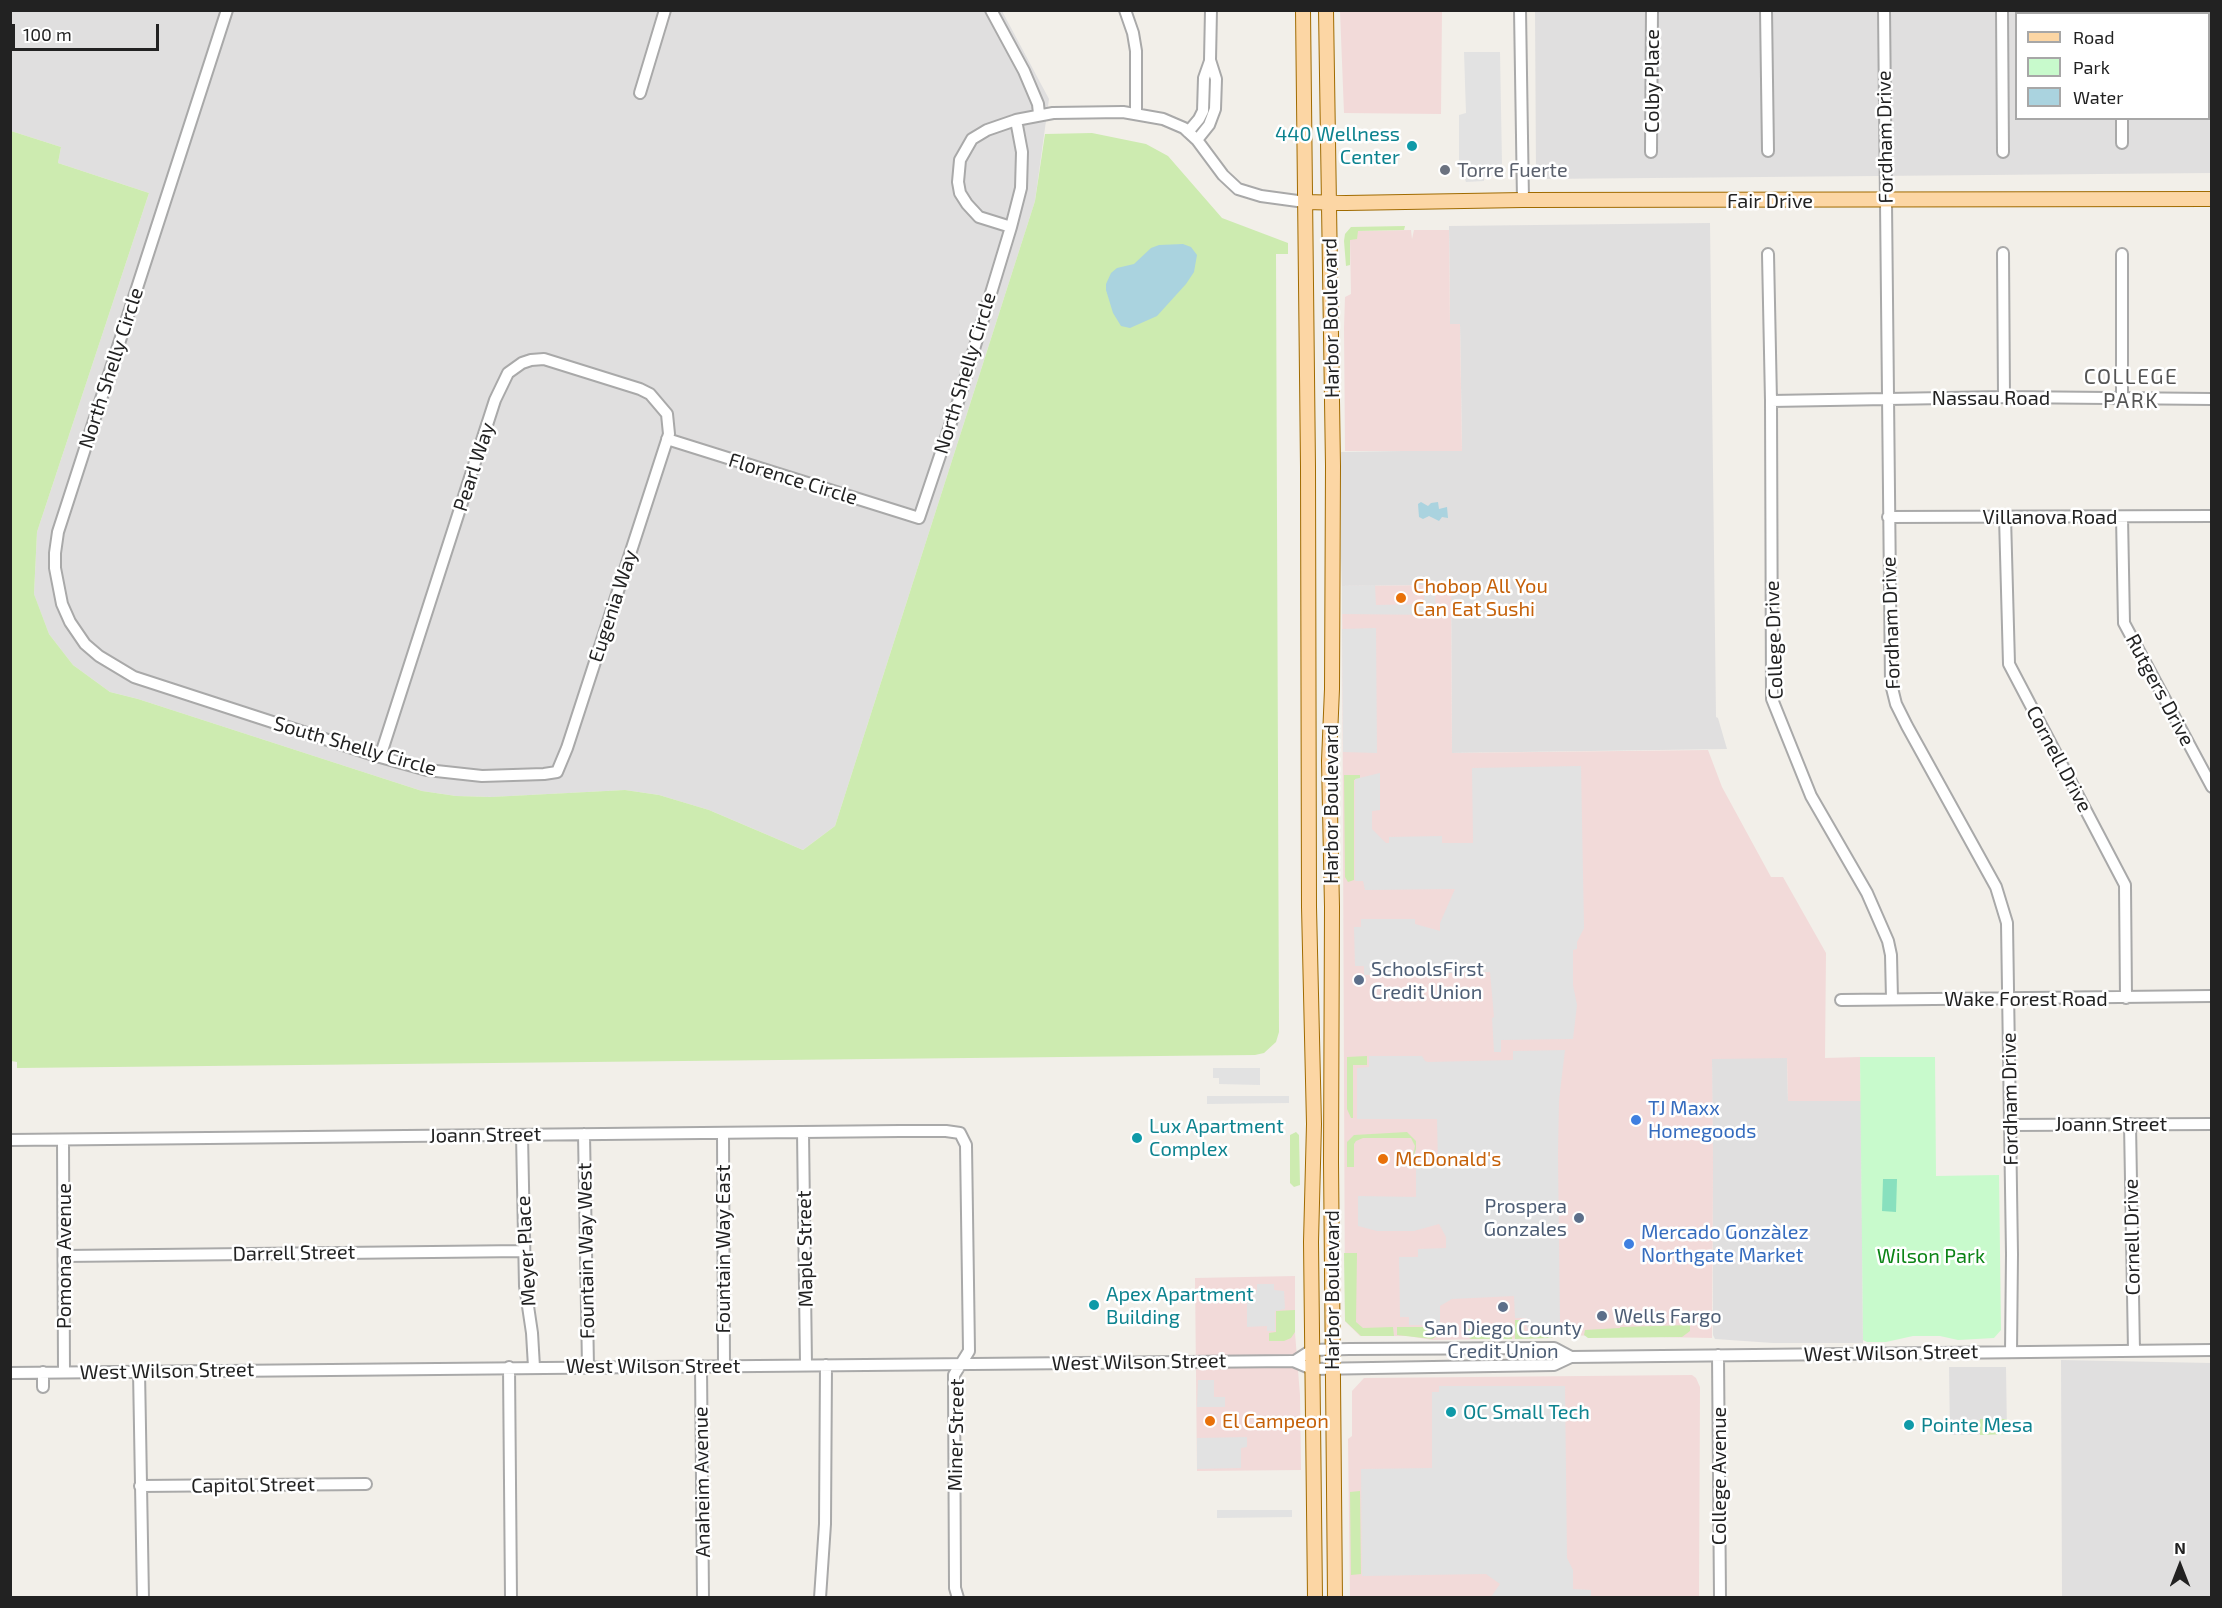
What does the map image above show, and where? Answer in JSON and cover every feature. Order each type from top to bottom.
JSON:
[{"type":"main road","name":"Harbor Boulevard","points":[[1303,10],[1309,899],[1314,1124],[1311,1242],[1315,1598]]},
{"type":"main road","name":"Harbor Boulevard","points":[[1326,10],[1333,466],[1332,689],[1329,761],[1332,906],[1332,1349],[1335,1598]]},
{"type":"main road","name":"Fair Drive","points":[[1305,202],[2211,199]]},
{"type":"street","name":"North Shelly Circle","points":[[156,685],[116,668],[85,644],[70,622],[62,604],[57,588],[55,553],[58,532],[227,10]]},
{"type":"street","points":[[640,93],[666,10]]},
{"type":"street","points":[[992,10],[1024,71],[1038,104],[1039,114]]},
{"type":"street","points":[[1125,10],[1136,51],[1136,113]]},
{"type":"street","points":[[1188,132],[1203,111],[1204,78],[1210,60],[1211,10]]},
{"type":"street","points":[[1520,10],[1523,200]]},
{"type":"street","name":"Colby Place","points":[[1652,10],[1652,152]]},
{"type":"street","points":[[1766,10],[1768,151]]},
{"type":"street","name":"Fordham Drive","points":[[1884,10],[1889,660],[1893,695],[1907,726],[2000,897],[2008,931],[2011,1352]]},
{"type":"street","points":[[2002,10],[2003,152]]},
{"type":"street","points":[[1197,140],[1213,116],[1216,79],[1210,60]]},
{"type":"street","points":[[1204,92],[1216,93]]},
{"type":"street","points":[[1011,227],[979,217],[967,204],[960,194],[958,182],[960,160],[972,140],[987,130],[1039,114],[1136,113],[1163,118],[1184,128],[1197,140],[1222,175],[1239,189],[1261,196],[1305,202]]},
{"type":"street","name":"North Shelly Circle","points":[[919,518],[958,402],[1021,188],[1022,153],[1016,120]]},
{"type":"street","points":[[2121,143],[2122,120]]},
{"type":"street","points":[[2002,253],[2004,397]]},
{"type":"street","name":"College Drive","points":[[1768,254],[1772,699],[1811,796],[1867,893],[1888,941],[1891,955],[1892,999]]},
{"type":"street","points":[[2122,254],[2122,399]]},
{"type":"street","name":"Pearl Way","points":[[380,757],[495,400],[508,373],[522,363],[544,359],[640,389],[650,394],[667,414],[669,434],[667,439]]},
{"type":"street","name":"Nassau Road","points":[[1771,400],[2004,397],[2211,399]]},
{"type":"street","name":"Florence Circle","points":[[667,439],[919,518]]},
{"type":"street","name":"Eugenia Way","points":[[557,772],[567,748],[667,439]]},
{"type":"street","name":"Villanova Road","points":[[1888,517],[2211,516]]},
{"type":"street","name":"Cornell Drive","points":[[2005,517],[2009,664],[2125,885],[2126,998]]},
{"type":"street","name":"Rutgers Drive","points":[[2122,517],[2124,623],[2211,787]]},
{"type":"street","name":"South Shelly Circle","points":[[156,685],[427,770],[473,776],[521,776],[557,772]]},
{"type":"street","name":"Wake Forest Road","points":[[1841,1000],[2211,996]]},
{"type":"street","name":"Cornell Drive","points":[[2130,1124],[2134,1351]]},
{"type":"street","name":"Joann Street","points":[[2010,1125],[2211,1124]]},
{"type":"street","name":"Joann Street","points":[[10,1140],[803,1132],[946,1131],[960,1133]]},
{"type":"street","name":"Maple Street","points":[[803,1132],[806,1365]]},
{"type":"street","name":"Fountain Way East","points":[[723,1133],[724,1366]]},
{"type":"street","name":"Miner Street","points":[[958,1598],[955,1588],[954,1375],[969,1350],[966,1145],[960,1133]]},
{"type":"street","name":"Fountain Way West","points":[[584,1134],[588,1367]]},
{"type":"street","name":"Meyer Place","points":[[522,1135],[525,1287],[534,1367]]},
{"type":"street","name":"Pomona Avenue","points":[[63,1140],[64,1372]]},
{"type":"street","name":"Darrell Street","points":[[64,1256],[524,1251]]},
{"type":"street","name":"West Wilson Street","points":[[1312,1350],[1554,1348],[1570,1357]]},
{"type":"street","points":[[1295,1361],[1312,1350]]},
{"type":"street","name":"West Wilson Street","points":[[10,1373],[1295,1361],[1312,1369],[1333,1369],[1554,1365],[1570,1357],[2211,1350]]},
{"type":"street","name":"College Avenue","points":[[1718,1355],[1719,1598]]},
{"type":"street","points":[[820,1598],[825,1524],[826,1365]]},
{"type":"street","name":"Anaheim Avenue","points":[[701,1366],[703,1598]]},
{"type":"street","points":[[509,1367],[511,1598]]},
{"type":"street","points":[[139,1371],[143,1598]]},
{"type":"street","points":[[43,1372],[43,1387]]},
{"type":"street","name":"Capitol Street","points":[[140,1486],[366,1484]]},
{"type":"shaded area","points":[[11,11],[1002,11],[1049,99],[1035,201],[835,826],[803,850],[709,810],[659,795],[625,790],[492,797],[456,796],[422,791],[110,692],[73,665],[49,634],[34,594],[37,532],[149,193],[58,163],[61,147],[11,131]]},
{"type":"shaded area","points":[[1340,11],[1442,11],[1441,114],[1344,113]]},
{"type":"shaded area","points":[[1535,11],[2211,11],[2211,173],[1541,179],[1536,174]]},
{"type":"shaded area","points":[[1464,52],[1500,52],[1502,164],[1498,165],[1498,175],[1484,177],[1484,181],[1466,182],[1464,176],[1459,174],[1459,115],[1466,113]]},
{"type":"shaded area","points":[[1710,223],[1716,717],[1727,749],[1452,753],[1451,585],[1342,586],[1341,556],[1341,452],[1462,450],[1460,325],[1450,324],[1449,226]]},
{"type":"shaded area","points":[[1411,230],[1412,239],[1414,230],[1449,230],[1450,324],[1460,324],[1462,451],[1345,451],[1344,328],[1345,297],[1351,294],[1350,239],[1357,231]]},
{"type":"shaded area","points":[[1375,585],[1376,605],[1424,604],[1424,591],[1435,591],[1436,615],[1342,614],[1342,586]]},
{"type":"shaded area","points":[[1451,585],[1452,753],[1708,750],[1722,787],[1771,877],[1783,877],[1826,953],[1825,1058],[1860,1057],[1861,1101],[1788,1101],[1787,1058],[1712,1059],[1712,1338],[1553,1335],[1553,1338],[1432,1340],[1408,1336],[1360,1336],[1345,1321],[1342,586]]},
{"type":"shaded area","points":[[1376,628],[1377,753],[1343,752],[1342,629]]},
{"type":"shaded area","points":[[1581,766],[1584,928],[1577,942],[1577,949],[1573,950],[1573,985],[1577,1005],[1573,1039],[1501,1040],[1501,1052],[1494,1052],[1490,972],[1364,975],[1364,966],[1355,966],[1354,927],[1361,927],[1361,919],[1415,919],[1415,924],[1440,931],[1440,923],[1455,889],[1365,890],[1363,881],[1355,881],[1355,779],[1380,773],[1380,810],[1372,811],[1372,829],[1386,843],[1389,843],[1389,837],[1442,836],[1442,843],[1473,843],[1472,768]]},
{"type":"shaded area","points":[[1565,1050],[1559,1100],[1558,1154],[1560,1327],[1527,1328],[1526,1318],[1515,1318],[1514,1296],[1452,1299],[1440,1306],[1440,1325],[1409,1325],[1409,1317],[1400,1317],[1399,1257],[1418,1257],[1418,1249],[1446,1248],[1446,1237],[1439,1224],[1414,1231],[1377,1231],[1358,1226],[1358,1196],[1416,1197],[1416,1164],[1438,1164],[1437,1119],[1357,1119],[1357,1068],[1369,1067],[1369,1056],[1422,1056],[1428,1062],[1513,1060],[1513,1051]]},
{"type":"shaded area","points":[[1712,1058],[1787,1058],[1788,1101],[1861,1101],[1863,1343],[1773,1343],[1715,1339],[1713,1335]]},
{"type":"shaded area","points":[[1213,1068],[1260,1068],[1260,1085],[1219,1084],[1219,1078],[1213,1078]]},
{"type":"shaded area","points":[[1207,1096],[1289,1096],[1289,1103],[1207,1104]]},
{"type":"shaded area","points":[[1295,1276],[1301,1470],[1197,1471],[1195,1278]]},
{"type":"shaded area","points":[[1257,1284],[1274,1284],[1274,1290],[1284,1291],[1285,1309],[1275,1311],[1275,1331],[1267,1331],[1267,1326],[1247,1327],[1247,1294],[1254,1294]]},
{"type":"shaded area","points":[[2061,1360],[2211,1363],[2211,1597],[2062,1597]]},
{"type":"shaded area","points":[[1949,1367],[2006,1367],[2007,1434],[1950,1435]]},
{"type":"shaded area","points":[[1692,1375],[1700,1387],[1699,1597],[1350,1597],[1348,1439],[1352,1436],[1352,1391],[1364,1378]]},
{"type":"shaded area","points":[[1198,1380],[1214,1380],[1214,1397],[1225,1397],[1225,1407],[1197,1407]]},
{"type":"shaded area","points":[[1439,1386],[1565,1386],[1567,1558],[1573,1570],[1573,1589],[1591,1590],[1591,1597],[1491,1597],[1500,1584],[1486,1574],[1362,1576],[1361,1469],[1432,1468],[1432,1392],[1439,1392]]},
{"type":"shaded area","points":[[1247,1437],[1247,1447],[1241,1448],[1241,1468],[1197,1469],[1197,1438]]},
{"type":"shaded area","points":[[1217,1510],[1292,1510],[1292,1517],[1217,1518]]},
{"type":"green space","points":[[11,131],[61,147],[58,163],[149,193],[37,532],[34,594],[49,634],[73,665],[110,692],[422,791],[456,796],[491,797],[625,790],[659,795],[709,810],[803,850],[835,826],[1035,201],[1045,134],[1092,133],[1146,144],[1168,156],[1222,218],[1288,243],[1288,254],[1276,254],[1279,1032],[1276,1042],[1264,1053],[1255,1055],[17,1068],[17,1062],[11,1061]]},
{"type":"green space","points":[[1405,226],[1404,230],[1358,231],[1357,239],[1350,240],[1350,265],[1346,266],[1344,241],[1345,234],[1351,227]]},
{"type":"green space","points":[[1344,775],[1360,775],[1360,779],[1354,780],[1354,880],[1348,882],[1345,877]]},
{"type":"green space","points":[[1367,1056],[1367,1065],[1353,1065],[1353,1118],[1351,1118],[1347,1109],[1347,1057]]},
{"type":"green space","name":"Wilson Park","points":[[1860,1057],[1935,1057],[1936,1176],[1999,1175],[2001,1330],[1994,1338],[1958,1340],[1940,1336],[1913,1336],[1886,1342],[1863,1340]]},
{"type":"green space","points":[[1296,1132],[1299,1135],[1300,1185],[1294,1187],[1290,1183],[1290,1135]]},
{"type":"green space","points":[[1407,1132],[1416,1141],[1416,1149],[1412,1161],[1415,1146],[1411,1138],[1363,1138],[1354,1144],[1354,1167],[1347,1167],[1347,1142],[1354,1135]]},
{"type":"green space","points":[[1883,1179],[1897,1179],[1896,1212],[1882,1211]]},
{"type":"green space","points":[[1344,1253],[1357,1253],[1356,1322],[1363,1328],[1393,1327],[1394,1336],[1361,1336],[1345,1321]]},
{"type":"green space","points":[[1295,1310],[1295,1332],[1291,1338],[1284,1341],[1269,1341],[1269,1333],[1276,1332],[1276,1311]]},
{"type":"green space","points":[[1515,1320],[1523,1320],[1524,1331],[1552,1331],[1552,1338],[1515,1339]]},
{"type":"green space","points":[[1690,1325],[1690,1331],[1682,1337],[1588,1338],[1584,1335],[1585,1330]]},
{"type":"green space","points":[[1397,1327],[1442,1327],[1442,1333],[1432,1339],[1397,1335]]},
{"type":"green space","points":[[1467,1329],[1511,1329],[1512,1339],[1471,1339],[1468,1337]]},
{"type":"green space","points":[[1980,1419],[2007,1419],[2007,1434],[1980,1435]]},
{"type":"green space","points":[[1360,1491],[1361,1574],[1351,1575],[1350,1492]]},
{"type":"water","points":[[1183,244],[1191,247],[1197,255],[1194,272],[1186,284],[1157,316],[1130,328],[1121,326],[1113,313],[1106,290],[1111,273],[1117,268],[1134,264],[1151,248],[1159,245]]},
{"type":"water","points":[[1421,502],[1428,506],[1438,502],[1439,509],[1447,507],[1448,518],[1442,517],[1439,521],[1429,516],[1423,519],[1419,517],[1418,504]]},
{"type":"place","name":"440 Wellness Center","points":[[1412,146]]},
{"type":"place","name":"Torre Fuerte","points":[[1445,170]]},
{"type":"place","name":"Chobop All You Can Eat Sushi","points":[[1401,598]]},
{"type":"place","name":"SchoolsFirst Credit Union","points":[[1359,980]]},
{"type":"place","name":"TJ Maxx Homegoods","points":[[1636,1120]]},
{"type":"place","name":"Lux Apartment Complex","points":[[1137,1138]]},
{"type":"place","name":"McDonald's","points":[[1383,1159]]},
{"type":"place","name":"Prospera Gonzales","points":[[1579,1218]]},
{"type":"place","name":"Mercado Gonzàlez Northgate Market","points":[[1629,1244]]},
{"type":"place","name":"Apex Apartment Building","points":[[1094,1305]]},
{"type":"place","name":"San Diego County Credit Union","points":[[1503,1307]]},
{"type":"place","name":"Wells Fargo","points":[[1602,1316]]},
{"type":"place","name":"OC Small Tech","points":[[1451,1412]]},
{"type":"place","name":"El Campeon","points":[[1210,1421]]},
{"type":"place","name":"Pointe Mesa","points":[[1909,1425]]},
{"type":"district","name":"COLLEGE PARK","points":[[2131,389]]}]
